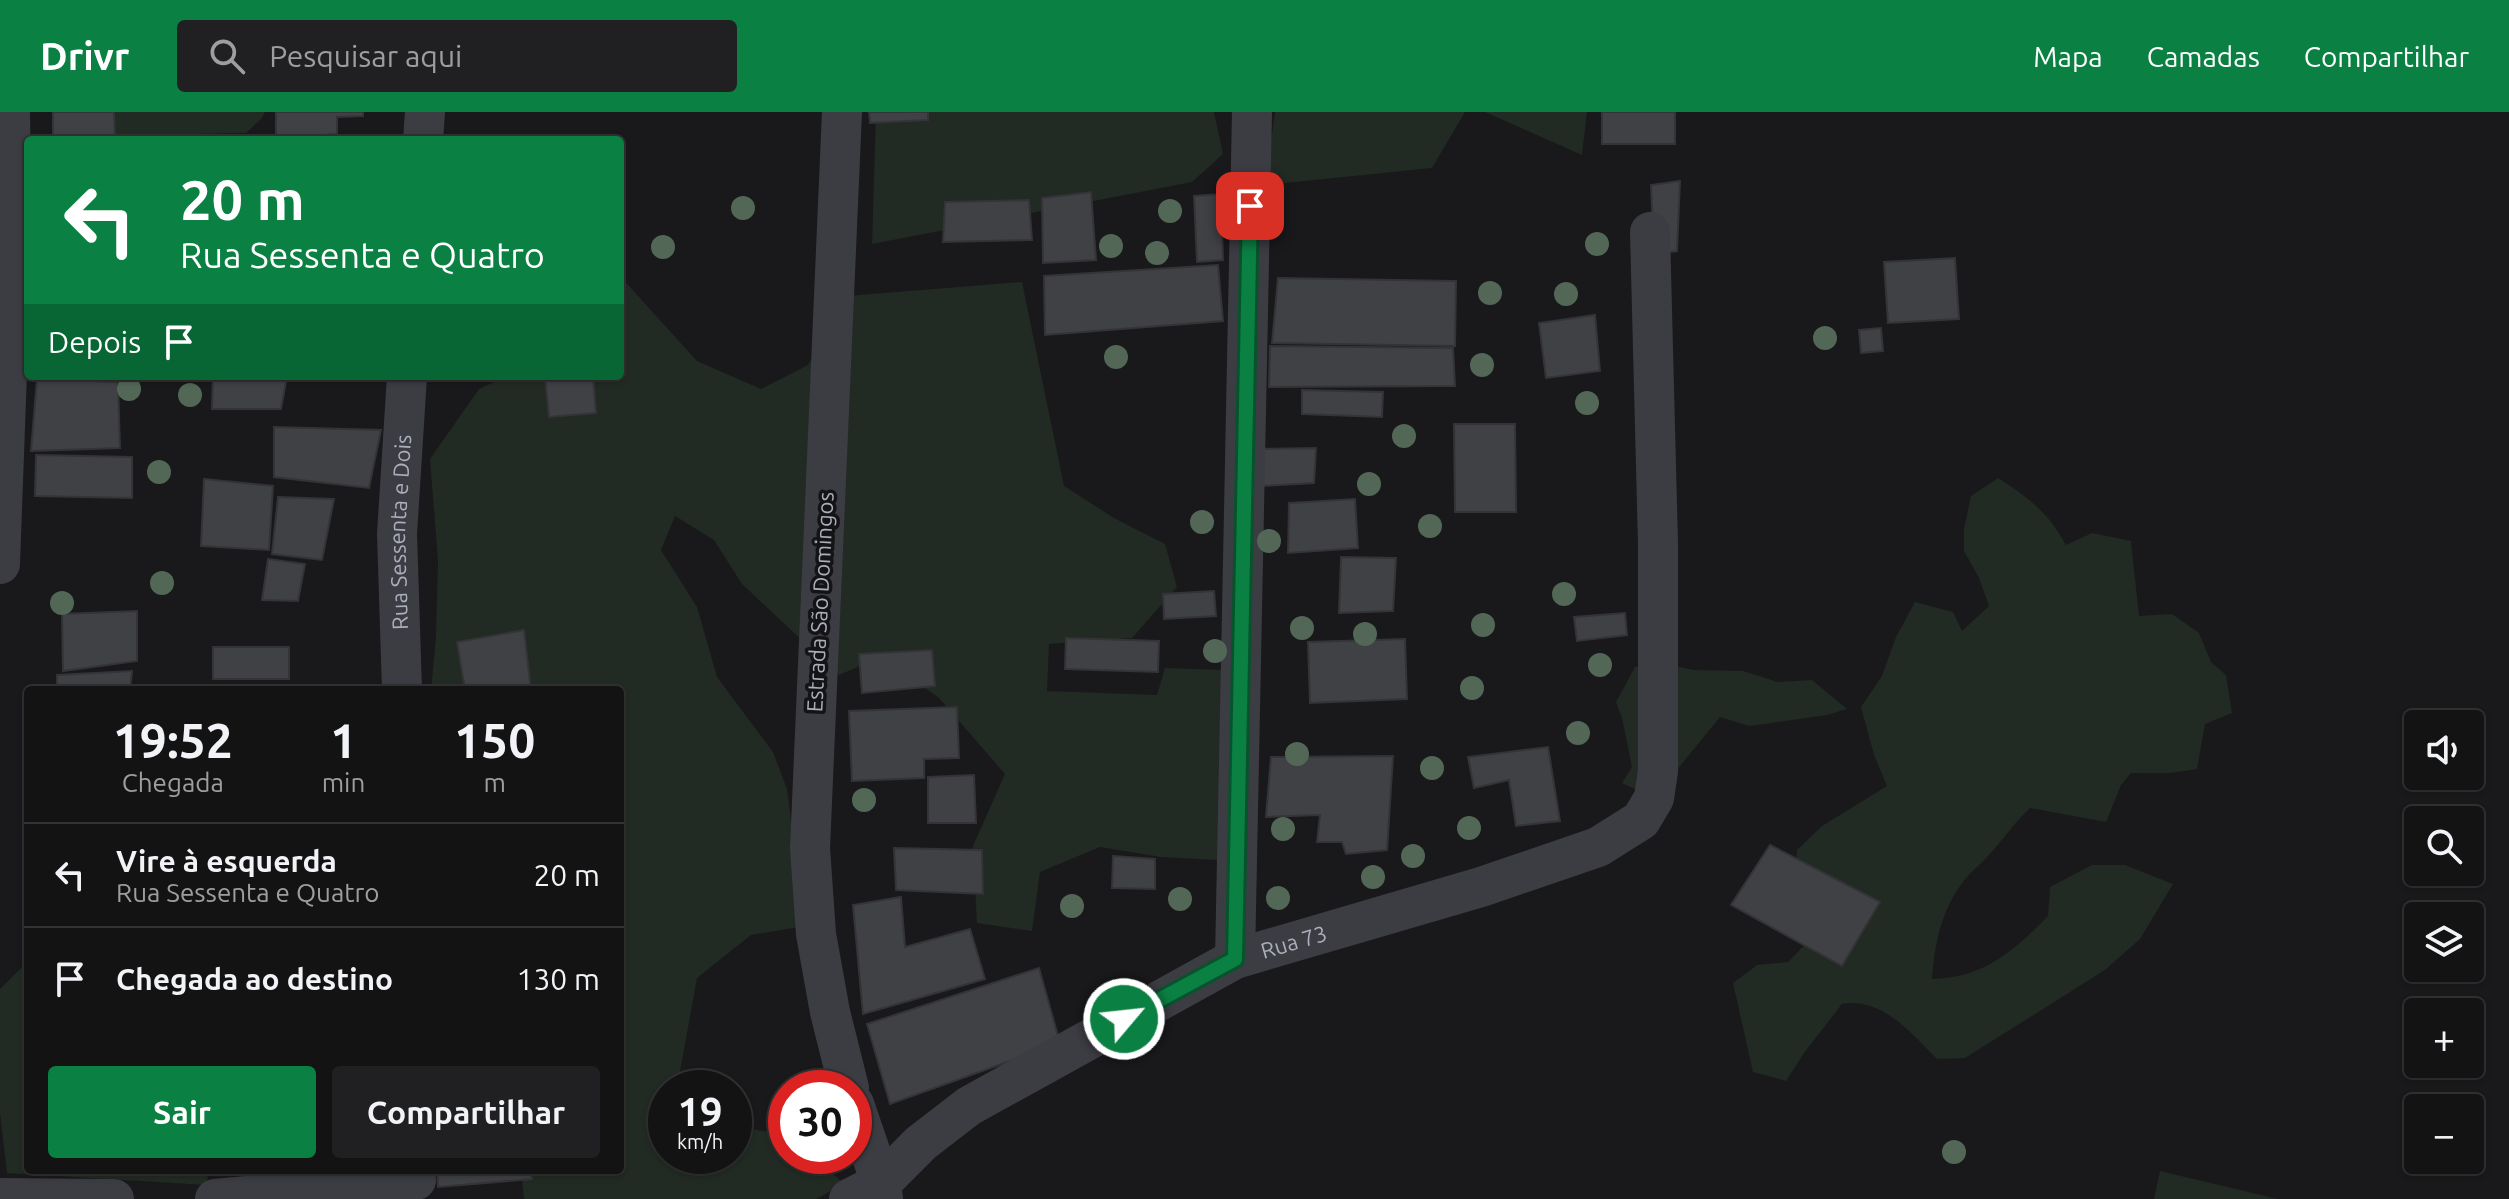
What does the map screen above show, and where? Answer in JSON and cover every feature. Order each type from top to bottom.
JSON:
[{"type":"street","points":[[0,564],[12,236],[10,112]]},
{"type":"street","points":[[423,136],[425,112]]},
{"type":"street","name":"Estrada São Domingos","points":[[842,112],[810,848],[816,934],[844,1070]]},
{"type":"street","points":[[1235,959],[1252,112]]},
{"type":"street","name":"Rua 73","points":[[871,1194],[921,1143],[969,1106],[1235,959],[1481,887],[1598,847],[1641,820],[1654,798],[1658,771],[1658,544],[1650,232]]},
{"type":"street","name":"Rua Sessenta e Dois","points":[[402,686],[397,534],[407,380]]},
{"type":"street","points":[[867,1174],[871,1194]]},
{"type":"street","points":[[215,1199],[417,1183]]},
{"type":"street","points":[[0,1198],[114,1199]]},
{"type":"shaded area","points":[[105,112],[265,112],[246,133],[105,136],[102,126]]},
{"type":"shaded area","points":[[876,112],[1214,112],[1223,154],[1192,182],[872,244]]},
{"type":"shaded area","points":[[1275,112],[1465,112],[1432,168],[1265,185]]},
{"type":"shaded area","points":[[1485,112],[1587,112],[1582,155]]},
{"type":"shaded area","points":[[624,280],[697,361],[761,389],[808,365],[847,296],[1022,282],[1064,486],[1114,518],[1165,544],[1177,587],[1132,638],[1049,644],[1047,691],[1157,695],[1165,668],[1224,670],[1218,860],[1161,857],[1100,847],[1040,872],[1032,931],[977,923],[973,846],[1005,774],[939,698],[881,657],[839,675],[742,584],[714,540],[675,516],[661,550],[697,607],[717,677],[773,752],[787,789],[805,926],[751,935],[697,978],[680,1070],[648,1070],[648,1174],[752,1174],[752,1129],[768,1132],[768,1174],[833,1174],[844,1184],[816,1199],[524,1199],[521,1174],[624,1174],[624,686],[431,686],[438,561],[430,459],[479,389],[498,380],[624,380]]},
{"type":"shaded area","points":[[1998,478],[2037,507],[2066,545],[2092,533],[2131,541],[2139,616],[2172,614],[2199,633],[2211,662],[2226,675],[2232,713],[2205,724],[2197,769],[2131,773],[2121,785],[2106,822],[2030,808],[1966,878],[1951,901],[1938,938],[1932,979],[1967,974],[1996,961],[2048,916],[2050,887],[2092,865],[2125,865],[2173,884],[2140,939],[2105,970],[1965,1058],[1937,1059],[1895,1019],[1883,1011],[1856,1003],[1842,1004],[1786,1081],[1753,1072],[1733,983],[1757,965],[1788,962],[1819,930],[1794,884],[1797,850],[1822,826],[1887,786],[1874,755],[1861,707],[1882,676],[1896,637],[1915,602],[1953,612],[1962,631],[1989,606],[1979,578],[1964,551],[1964,529],[1971,496]]},
{"type":"shaded area","points":[[1658,663],[1694,670],[1743,671],[1778,682],[1812,680],[1847,709],[1827,715],[1749,726],[1720,717],[1654,798],[1622,783],[1632,767],[1616,702],[1635,667]]},
{"type":"shaded area","points":[[24,965],[24,1174],[208,1174],[207,1185],[7,1173],[0,1113],[0,989]]},
{"type":"shaded area","points":[[2160,1171],[2278,1199],[2154,1199]]},
{"type":"building","points":[[53,112],[114,112],[115,136],[53,136]]},
{"type":"building","points":[[276,112],[363,112],[363,116],[337,117],[337,134],[276,136]]},
{"type":"building","points":[[869,112],[928,112],[928,120],[870,123]]},
{"type":"building","points":[[1602,112],[1675,112],[1675,144],[1602,144]]},
{"type":"building","points":[[1680,181],[1677,251],[1654,254],[1651,185]]},
{"type":"building","points":[[1091,192],[1096,260],[1043,263],[1042,198]]},
{"type":"building","points":[[1221,194],[1223,260],[1197,262],[1194,196]]},
{"type":"building","points":[[1029,200],[1032,240],[943,242],[945,202]]},
{"type":"building","points":[[1955,258],[1959,319],[1888,323],[1884,262]]},
{"type":"building","points":[[1218,265],[1223,321],[1045,335],[1044,276]]},
{"type":"building","points":[[1278,278],[1456,281],[1455,346],[1272,343]]},
{"type":"building","points":[[1595,315],[1600,371],[1546,378],[1539,323]]},
{"type":"building","points":[[1881,328],[1883,351],[1861,353],[1859,330]]},
{"type":"building","points":[[1270,346],[1453,348],[1455,386],[1269,387]]},
{"type":"building","points":[[37,380],[118,382],[120,448],[31,451]]},
{"type":"building","points":[[213,380],[286,380],[281,409],[212,409]]},
{"type":"building","points":[[545,380],[593,380],[596,413],[549,417]]},
{"type":"building","points":[[1302,390],[1383,392],[1382,417],[1302,414]]},
{"type":"building","points":[[1454,424],[1515,424],[1516,512],[1455,512]]},
{"type":"building","points":[[274,427],[381,430],[369,488],[274,477]]},
{"type":"building","points":[[1316,448],[1314,483],[1261,486],[1260,449]]},
{"type":"building","points":[[36,455],[132,457],[132,498],[35,496]]},
{"type":"building","points":[[204,479],[273,486],[269,550],[201,546]]},
{"type":"building","points":[[278,497],[334,499],[322,560],[272,554]]},
{"type":"building","points":[[1355,499],[1358,548],[1288,553],[1289,503]]},
{"type":"building","points":[[1341,557],[1396,558],[1393,611],[1339,613]]},
{"type":"building","points":[[268,559],[305,564],[298,601],[262,600]]},
{"type":"building","points":[[1214,591],[1216,616],[1164,619],[1163,594]]},
{"type":"building","points":[[137,611],[137,661],[63,671],[62,614]]},
{"type":"building","points":[[1625,613],[1627,635],[1577,641],[1574,617]]},
{"type":"building","points":[[524,630],[531,686],[464,686],[457,642]]},
{"type":"building","points":[[1066,638],[1159,641],[1158,672],[1065,669]]},
{"type":"building","points":[[1405,639],[1407,699],[1310,703],[1308,642]]},
{"type":"building","points":[[213,647],[289,647],[289,679],[213,679]]},
{"type":"building","points":[[932,650],[935,686],[862,693],[859,654]]},
{"type":"building","points":[[132,671],[130,686],[57,686],[57,675]]},
{"type":"building","points":[[957,707],[959,758],[924,759],[924,778],[852,781],[849,711]]},
{"type":"building","points":[[1548,747],[1560,821],[1516,826],[1509,780],[1474,788],[1468,757]]},
{"type":"building","points":[[1393,756],[1387,850],[1346,854],[1342,842],[1317,842],[1320,815],[1266,817],[1271,757]]},
{"type":"building","points":[[974,775],[976,823],[928,823],[928,777]]},
{"type":"building","points":[[1770,845],[1880,902],[1842,966],[1731,905]]},
{"type":"building","points":[[894,848],[982,850],[983,894],[896,890]]},
{"type":"building","points":[[1113,856],[1155,859],[1155,889],[1112,888]]},
{"type":"building","points":[[901,897],[905,947],[970,929],[985,979],[863,1014],[853,905]]},
{"type":"building","points":[[1039,968],[1060,1043],[890,1104],[867,1024]]},
{"type":"building","points":[[437,1174],[531,1174],[532,1179],[438,1187]]},
{"type":"route","points":[[1124,1019],[1235,959],[1250,206]]}]
